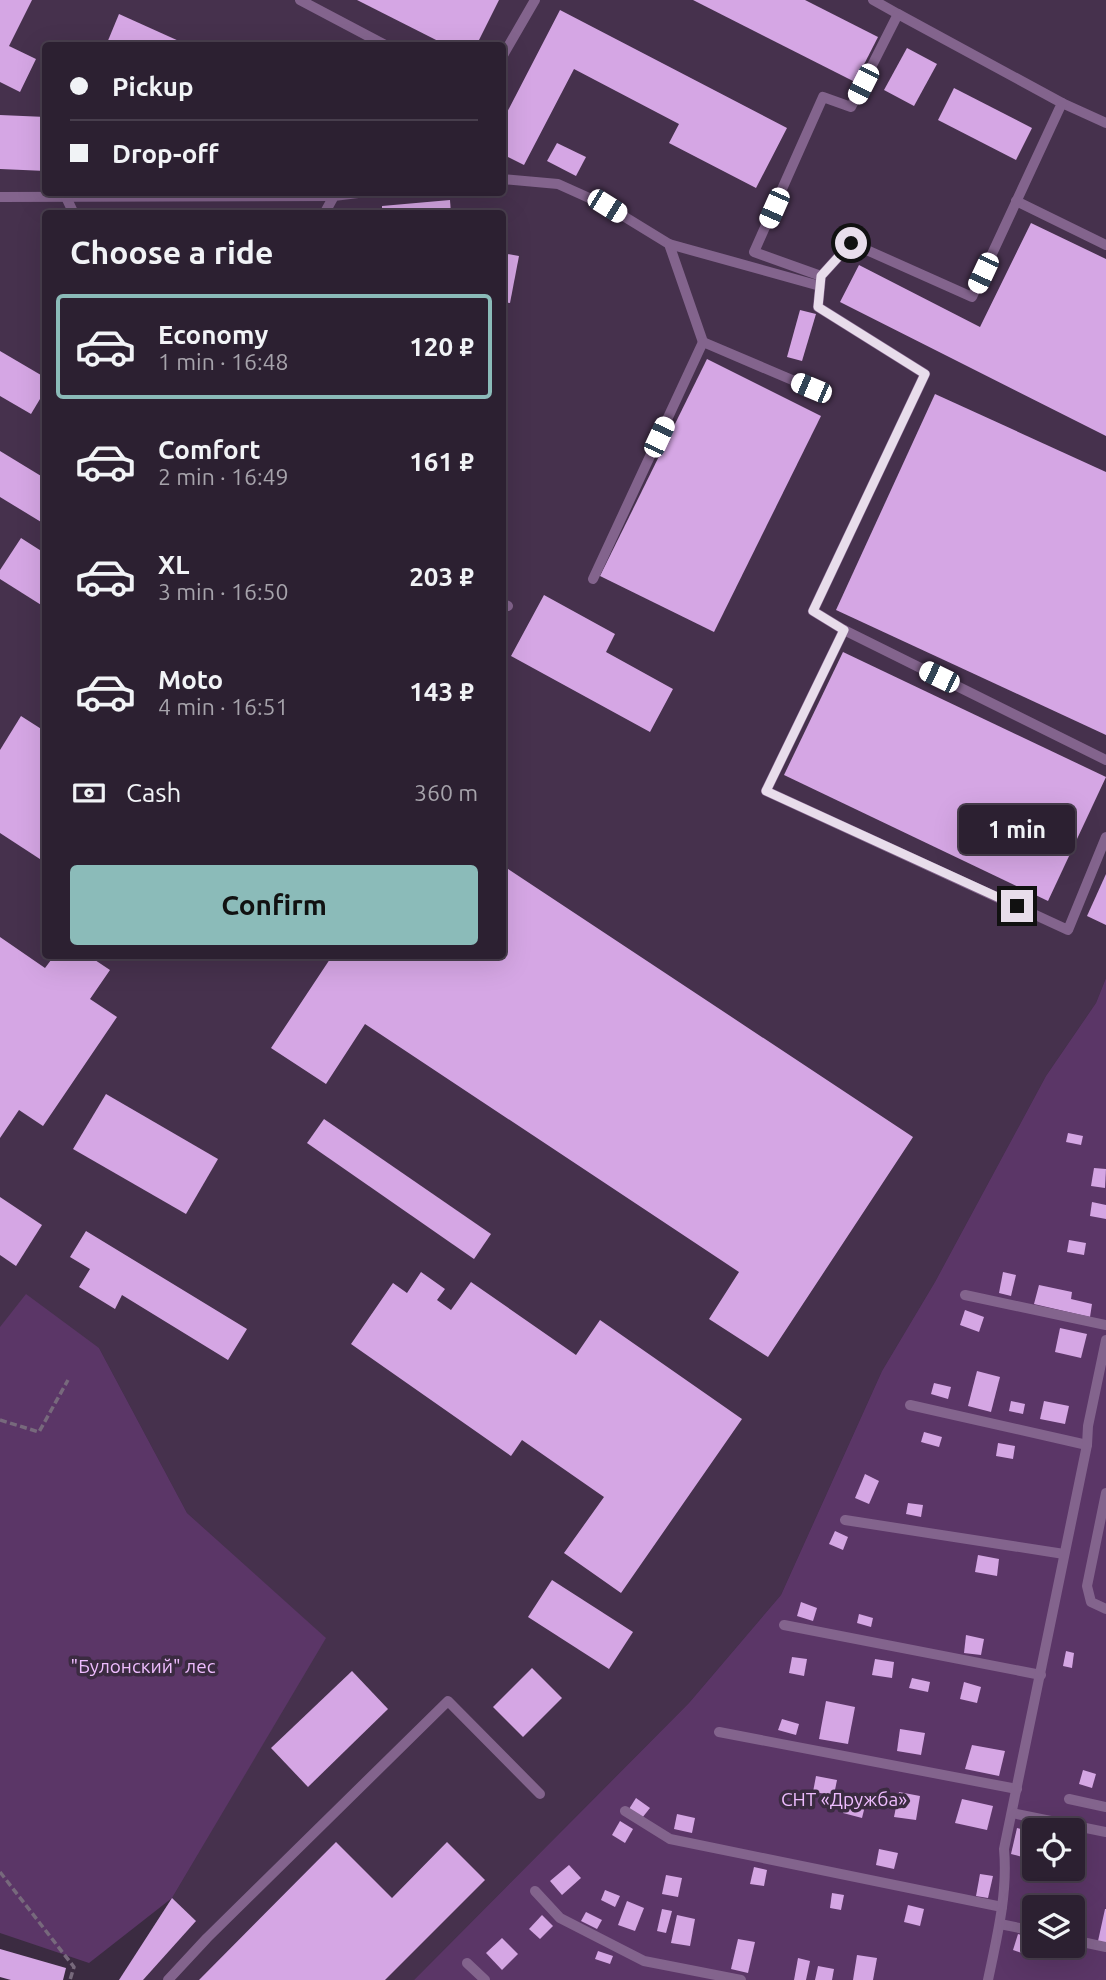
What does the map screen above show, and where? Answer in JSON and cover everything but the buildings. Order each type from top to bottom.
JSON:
[{"type":"lane","points":[[300,0],[379,42]]},
{"type":"lane","points":[[506,50],[535,0]]},
{"type":"lane","points":[[873,0],[1062,103],[1106,123]]},
{"type":"lane","points":[[820,281],[754,252],[823,97],[851,107],[898,13]]},
{"type":"lane","points":[[1062,103],[972,297],[851,243],[820,281],[818,307],[925,374],[813,611],[844,630],[1106,760]]},
{"type":"lane","points":[[506,179],[558,184],[607,206],[669,244],[820,281]]},
{"type":"lane","points":[[0,197],[334,196],[326,210]]},
{"type":"lane","points":[[66,197],[72,210]]},
{"type":"lane","points":[[1016,201],[1106,245]]},
{"type":"lane","points":[[593,579],[703,342],[669,244]]},
{"type":"lane","points":[[703,342],[811,388]]},
{"type":"lane","points":[[844,630],[766,791],[1068,930],[1106,837]]},
{"type":"lane","points":[[965,1295],[1106,1325]]},
{"type":"lane","points":[[988,1980],[1002,1908],[1006,1870],[1004,1849],[1106,1340]]},
{"type":"lane","points":[[910,1405],[1087,1445]]},
{"type":"lane","points":[[1106,1493],[1087,1586],[1091,1602],[1106,1609]]},
{"type":"lane","points":[[845,1520],[1064,1554]]},
{"type":"lane","points":[[784,1625],[1041,1675]]},
{"type":"lane","points":[[168,1980],[207,1938],[448,1701],[540,1794]]},
{"type":"lane","points":[[719,1732],[1017,1789]]},
{"type":"lane","points":[[1069,1800],[1106,1807]]},
{"type":"lane","points":[[625,1811],[670,1839],[1002,1908]]},
{"type":"lane","points":[[1012,1813],[1106,1832]]},
{"type":"lane","points":[[535,1891],[560,1919],[644,1961],[741,1980]]},
{"type":"lane","points":[[1000,1924],[1022,1929]]},
{"type":"lane","points":[[1085,1943],[1106,1947]]},
{"type":"lane","points":[[467,1963],[485,1980]]},
{"type":"path","points":[[0,1420],[39,1432],[68,1380]]},
{"type":"path","points":[[0,1872],[74,1967],[70,1980]]},
{"type":"shaded area","points":[[0,0],[1106,0],[1106,978],[1096,1003],[1046,1076],[935,1282],[882,1371],[781,1595],[689,1703],[414,1980],[119,1980],[172,1898],[325,1638],[187,1513],[99,1348],[0,1327]]},
{"type":"green space","name":"СНТ «Дружба»","points":[[1106,978],[1106,1980],[414,1980],[689,1703],[781,1595],[882,1371],[935,1282],[1046,1076],[1096,1003]]},
{"type":"green space","name":"\"Булонский\" лес","points":[[26,1294],[99,1348],[187,1513],[326,1638],[172,1898],[89,1963],[0,1933],[0,1327]]},
{"type":"route","points":[[851,243],[821,276],[818,307],[925,374],[813,611],[844,630],[766,791],[1017,906]]}]
